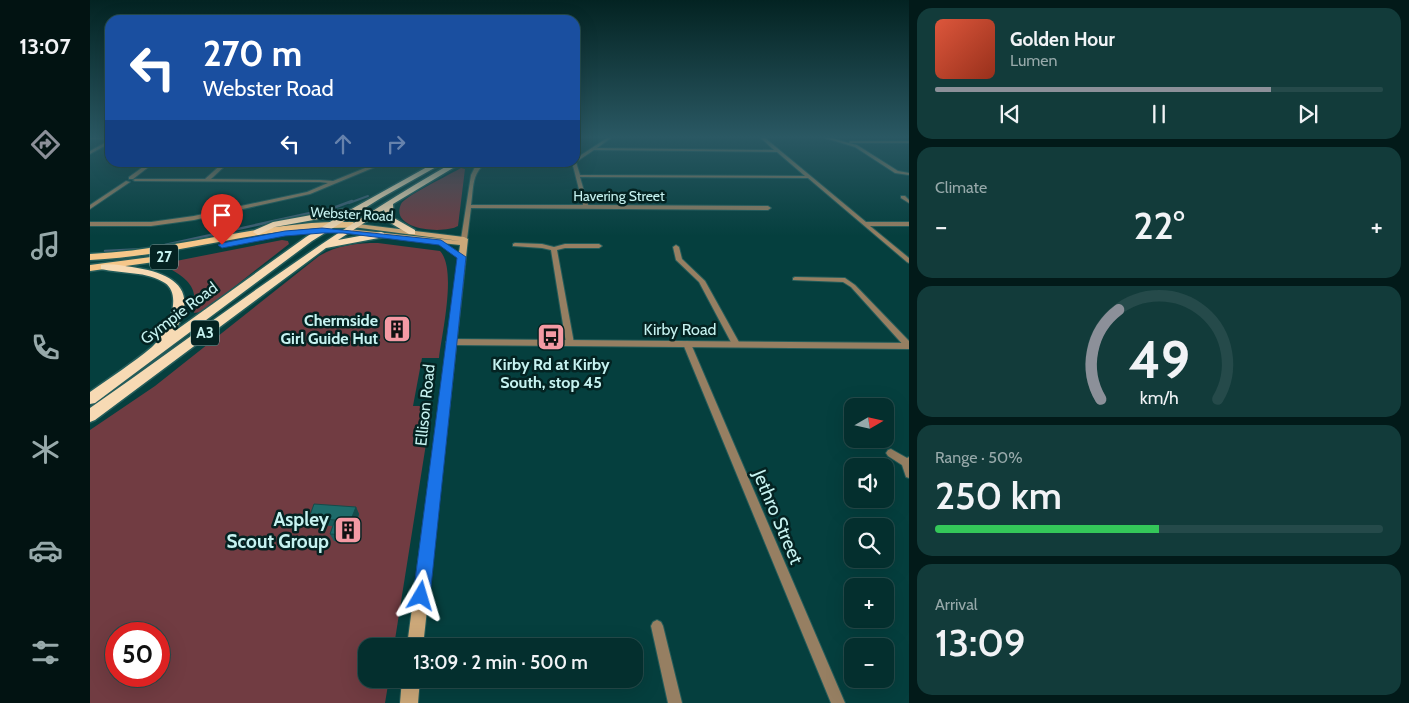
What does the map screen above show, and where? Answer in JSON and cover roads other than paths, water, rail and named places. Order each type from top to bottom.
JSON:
[{"type":"highway","name":"Gympie Road","points":[[90,399],[327,227],[426,171]]},
{"type":"highway","name":"Gympie Road","points":[[90,416],[318,248],[389,202],[444,171]]},
{"type":"highway","points":[[389,202],[388,213],[390,219],[412,232]]},
{"type":"highway","points":[[258,232],[273,224],[356,209]]},
{"type":"highway","points":[[318,248],[382,235]]},
{"type":"highway","points":[[105,267],[142,271],[163,277],[178,291],[180,298],[178,313],[158,351]]},
{"type":"main road","name":"Webster Road","points":[[90,257],[161,250],[297,225],[327,227],[343,231],[441,243],[464,241]]},
{"type":"main road","name":"Webster Road","points":[[90,268],[152,260],[273,235],[353,225],[464,241]]},
{"type":"main road","name":"Ellison Road","points":[[416,638],[464,241]]},
{"type":"main road","name":"27","points":[[441,243],[461,257]]},
{"type":"main road","points":[[409,703],[411,688]]},
{"type":"street","points":[[90,207],[142,171]]},
{"type":"street","points":[[207,180],[217,171]]},
{"type":"street","points":[[90,224],[143,224],[184,220],[302,195],[364,171]]},
{"type":"street","name":"Ellison Road","points":[[464,241],[473,175],[475,171]]},
{"type":"street","points":[[577,171],[586,207]]},
{"type":"street","points":[[801,171],[909,261]]},
{"type":"street","points":[[895,171],[909,174]]},
{"type":"street","points":[[578,176],[808,177]]},
{"type":"street","points":[[131,180],[320,181],[334,183]]},
{"type":"street","points":[[903,197],[909,202]]},
{"type":"street","name":"Havering Street","points":[[470,206],[768,208]]},
{"type":"street","points":[[865,224],[909,224]]},
{"type":"street","points":[[515,245],[542,246],[554,249],[566,246],[600,246]]},
{"type":"street","points":[[676,247],[679,260],[702,281],[736,344]]},
{"type":"street","points":[[554,249],[570,343]]},
{"type":"street","points":[[795,279],[845,280],[853,286],[909,346]]},
{"type":"street","name":"Kirby Road","points":[[451,342],[909,346]]},
{"type":"street","name":"Jethro Street","points":[[687,344],[838,703]]},
{"type":"street","points":[[891,453],[908,462],[906,466],[909,474]]},
{"type":"street","points":[[657,626],[675,703]]},
{"type":"waterway","points":[[349,203],[368,196]]},
{"type":"waterway","points":[[165,245],[333,208],[352,201]]},
{"type":"waterway","points":[[105,251],[144,249]]},
{"type":"place","name":"Chermside Girl Guide Hut","points":[[397,329]]},
{"type":"place","name":"Kirby Rd at Kirby South, stop 45","points":[[551,337]]},
{"type":"place","name":"Aspley Scout Group","points":[[348,530]]}]
